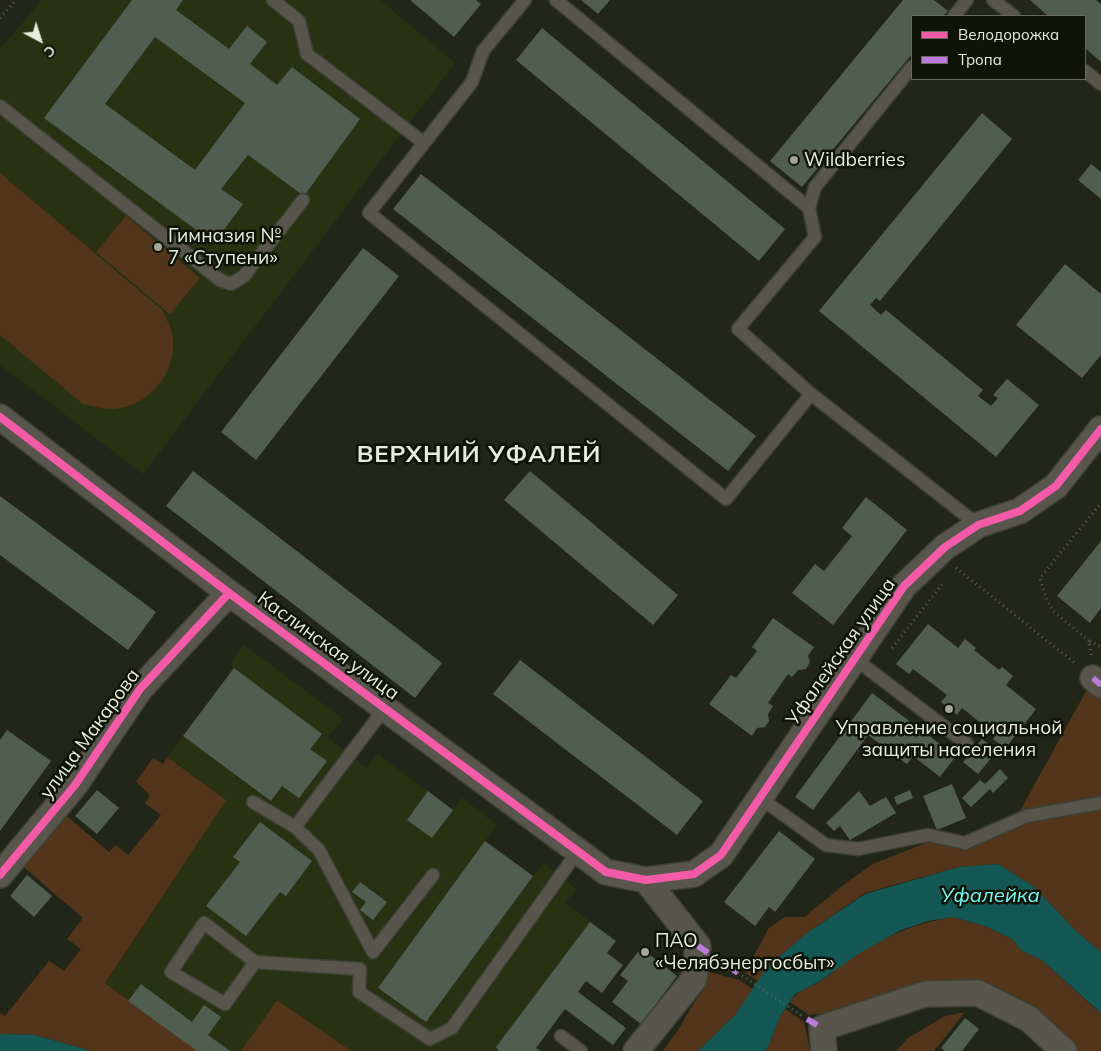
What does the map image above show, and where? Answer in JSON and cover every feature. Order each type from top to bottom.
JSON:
[{"type":"street","name":"Каслинская улица","points":[[0,417],[229,593],[606,872],[646,880]]},
{"type":"street","name":"Уфалейская улица","points":[[646,880],[694,874],[721,856],[760,798],[864,666],[904,586],[946,547],[978,525],[1020,511],[1056,486],[1101,428]]},
{"type":"street","name":"улица Макарова","points":[[0,875],[75,785],[140,689],[229,593]]},
{"type":"street","points":[[636,1051],[694,979],[698,946],[646,880]]},
{"type":"street","points":[[824,1051],[822,1028],[925,994],[978,993],[1028,1019],[1064,1051]]},
{"type":"lane","points":[[273,0],[299,20],[307,54],[424,143]]},
{"type":"lane","points":[[525,0],[483,51],[472,82],[369,213],[726,499],[811,394]]},
{"type":"lane","points":[[556,0],[809,208]]},
{"type":"lane","points":[[955,15],[967,0]]},
{"type":"lane","points":[[992,0],[1013,15]]},
{"type":"lane","points":[[911,68],[815,187],[809,208],[816,237],[738,329],[811,394],[978,525]]},
{"type":"lane","points":[[1086,72],[1101,84]]},
{"type":"lane","points":[[0,106],[220,280],[231,284],[244,276],[302,200]]},
{"type":"lane","points":[[864,666],[967,744]]},
{"type":"lane","points":[[295,827],[385,708]]},
{"type":"lane","points":[[760,798],[826,844],[858,849],[928,836],[965,843],[1026,816],[1101,803]]},
{"type":"lane","points":[[252,802],[295,827],[319,850],[373,952]]},
{"type":"lane","points":[[433,875],[360,969],[359,992],[430,1040],[452,1028],[578,851]]},
{"type":"lane","points":[[255,962],[225,1004],[171,972],[204,923],[255,962],[360,969]]},
{"type":"lane","points":[[561,1036],[581,1051]]},
{"type":"path","points":[[0,18],[16,0]]},
{"type":"path","points":[[1089,641],[1053,611],[1045,595],[1040,578],[1101,503]]},
{"type":"path","points":[[864,666],[962,561]]},
{"type":"path","points":[[956,568],[1097,682]]},
{"type":"path","points":[[738,973],[807,1019]]},
{"type":"shaded area","name":"Гимназия № 7 «Ступени»","points":[[42,0],[380,0],[455,63],[143,474],[0,365],[0,49]]},
{"type":"shaded area","points":[[0,173],[162,310],[173,339],[173,352],[170,364],[165,376],[157,386],[138,402],[126,407],[113,409],[83,404],[0,335]]},
{"type":"shaded area","points":[[126,216],[200,278],[170,314],[96,252]]},
{"type":"shaded area","points":[[244,645],[343,719],[328,738],[366,768],[378,754],[453,810],[462,798],[497,825],[485,841],[533,876],[543,863],[576,889],[565,903],[616,941],[501,1051],[351,1051],[277,1000],[241,1051],[197,1051],[105,983],[226,800],[167,757],[233,669],[231,662]]},
{"type":"shaded area","points":[[1101,672],[1101,807],[1020,811],[1096,673]]},
{"type":"shaded area","points":[[167,757],[226,800],[105,983],[197,1051],[91,1051],[35,1035],[0,1034],[0,1013],[5,1016],[49,961],[64,971],[81,949],[67,939],[83,918],[19,863],[62,812],[109,852],[116,845],[128,855],[161,815],[145,803],[150,795],[136,782],[153,758],[163,764]]},
{"type":"shaded area","points":[[1101,809],[1101,952],[1077,932],[1033,886],[998,864],[959,867],[865,893],[807,933],[767,967],[758,981],[745,973],[768,929],[785,917],[804,917],[873,864],[928,842],[967,849],[1029,821]]},
{"type":"shaded area","points":[[953,917],[985,926],[1012,939],[1022,951],[1042,960],[1101,1013],[1101,1051],[1075,1051],[998,991],[809,1015],[790,1002],[800,992],[821,981],[870,946],[904,930]]},
{"type":"shaded area","points":[[706,971],[739,980],[753,989],[736,1014],[698,1051],[663,1051],[700,993]]},
{"type":"shaded area","points":[[277,1000],[351,1051],[241,1051]]},
{"type":"shaded area","points":[[785,1009],[804,1022],[810,1051],[764,1051],[767,1049],[780,1016]]},
{"type":"shaded area","points":[[965,1012],[934,1051],[896,1051],[908,1038],[945,1016]]},
{"type":"water","name":"Уфалейка","points":[[998,864],[1033,886],[1077,932],[1101,952],[1101,1013],[1042,960],[1022,951],[1012,939],[985,926],[953,917],[928,921],[901,930],[858,954],[820,981],[795,994],[780,1016],[767,1049],[764,1051],[698,1051],[736,1014],[767,967],[807,933],[865,894],[959,867]]},
{"type":"water","points":[[0,1034],[35,1035],[91,1051],[0,1051]]},
{"type":"building","points":[[132,0],[183,0],[176,10],[229,49],[247,26],[267,42],[250,64],[277,85],[292,67],[360,119],[304,196],[248,155],[221,189],[243,204],[214,243],[44,118]],"holes":[[[155,37],[245,103],[195,170],[105,104]]]},
{"type":"building","points":[[410,0],[476,0],[481,4],[454,37]]},
{"type":"building","points":[[581,0],[610,0],[598,14]]},
{"type":"building","points":[[903,0],[934,0],[948,11],[944,15],[911,15],[911,55],[802,187],[770,161]]},
{"type":"building","points":[[1030,0],[1096,0],[1101,4],[1101,62],[1086,49],[1086,15],[1047,15]]},
{"type":"building","points":[[542,28],[785,229],[759,261],[516,60]]},
{"type":"building","points":[[982,113],[1012,139],[880,301],[876,298],[870,305],[881,315],[886,310],[983,390],[978,396],[991,406],[998,398],[993,395],[1007,379],[1039,405],[996,457],[819,311]]},
{"type":"building","points":[[1091,164],[1101,172],[1101,199],[1078,180]]},
{"type":"building","points":[[421,174],[756,436],[728,471],[393,209]]},
{"type":"building","points":[[363,248],[399,276],[256,460],[221,432]]},
{"type":"building","points":[[1065,264],[1101,294],[1101,355],[1082,378],[1016,325]]},
{"type":"building","points":[[193,471],[442,663],[415,698],[166,506]]},
{"type":"building","points":[[530,471],[678,595],[653,625],[504,500]]},
{"type":"building","points":[[0,496],[156,612],[128,650],[0,555]]},
{"type":"building","points":[[866,497],[907,530],[833,625],[792,593],[815,564],[824,571],[852,536],[842,528]]},
{"type":"building","points":[[1101,541],[1101,608],[1090,623],[1057,596]]},
{"type":"building","points":[[773,618],[814,647],[808,656],[810,662],[806,669],[798,670],[792,677],[788,674],[768,703],[773,706],[768,714],[769,721],[765,727],[757,728],[752,736],[709,704],[731,675],[736,678],[757,651],[752,647]]},
{"type":"building","points":[[928,624],[958,648],[965,639],[976,648],[974,650],[999,670],[1002,667],[1013,676],[1006,685],[1036,709],[1005,749],[993,739],[996,735],[962,708],[957,715],[941,702],[947,695],[913,669],[909,674],[896,664]]},
{"type":"building","points":[[520,660],[703,801],[677,835],[493,694]]},
{"type":"building","points":[[234,668],[322,734],[310,749],[327,761],[299,798],[282,786],[271,801],[183,736]]},
{"type":"building","points":[[872,693],[956,756],[940,777],[913,756],[907,764],[868,735],[813,810],[795,797]]},
{"type":"building","points":[[7,730],[51,761],[0,831],[0,740]]},
{"type":"building","points":[[982,739],[997,751],[978,774],[963,762]]},
{"type":"building","points":[[1000,769],[1008,778],[993,793],[990,789],[971,807],[962,798],[980,780],[985,784]]},
{"type":"building","points":[[952,784],[966,818],[937,830],[923,796]]},
{"type":"building","points":[[97,790],[119,808],[97,834],[75,816]]},
{"type":"building","points":[[910,790],[913,798],[897,805],[894,797]]},
{"type":"building","points":[[428,791],[453,810],[432,838],[407,820]]},
{"type":"building","points":[[859,791],[870,806],[886,797],[896,813],[850,840],[840,826],[834,831],[826,823]]},
{"type":"building","points":[[260,822],[312,861],[286,896],[280,892],[246,936],[206,906],[240,862],[233,857]]},
{"type":"building","points":[[779,831],[815,859],[775,912],[769,907],[755,926],[724,902]]},
{"type":"building","points":[[485,841],[533,876],[426,1022],[378,988]]},
{"type":"building","points":[[27,875],[52,896],[34,917],[10,896]]},
{"type":"building","points":[[360,882],[387,902],[373,920],[360,910],[366,902],[352,892]]},
{"type":"building","points":[[590,922],[616,941],[607,953],[623,965],[602,993],[586,981],[578,992],[626,1028],[613,1045],[565,1009],[536,1048],[541,1051],[499,1051],[496,1047]]},
{"type":"building","points":[[641,948],[677,976],[641,1024],[612,1002],[628,981],[620,975]]},
{"type":"building","points":[[141,984],[192,1022],[204,1005],[221,1017],[208,1035],[230,1051],[197,1051],[128,1001]]},
{"type":"building","points":[[965,1018],[979,1029],[962,1051],[945,1051],[941,1048]]},
{"type":"marked path","points":[[1093,678],[1101,685]]},
{"type":"marked path","points":[[698,946],[738,973]]},
{"type":"marked path","points":[[807,1019],[822,1028]]},
{"type":"cycle path","points":[[0,417],[229,593],[606,872],[646,880],[694,874],[721,855],[904,586],[945,547],[978,525],[1020,511],[1056,486],[1101,429]]},
{"type":"cycle path","points":[[0,875],[75,785],[140,689],[229,593]]},
{"type":"place","name":"Wildberries","points":[[794,160]]},
{"type":"place","name":"Гимназия № 7 «Ступени»","points":[[158,247]]},
{"type":"place","name":"Управление социальной защиты населения","points":[[949,709]]},
{"type":"place","name":"ПАО «Челябэнергосбыт»","points":[[645,952]]},
{"type":"district","name":"ВЕРХНИЙ УФАЛЕЙ","points":[[479,455]]}]
